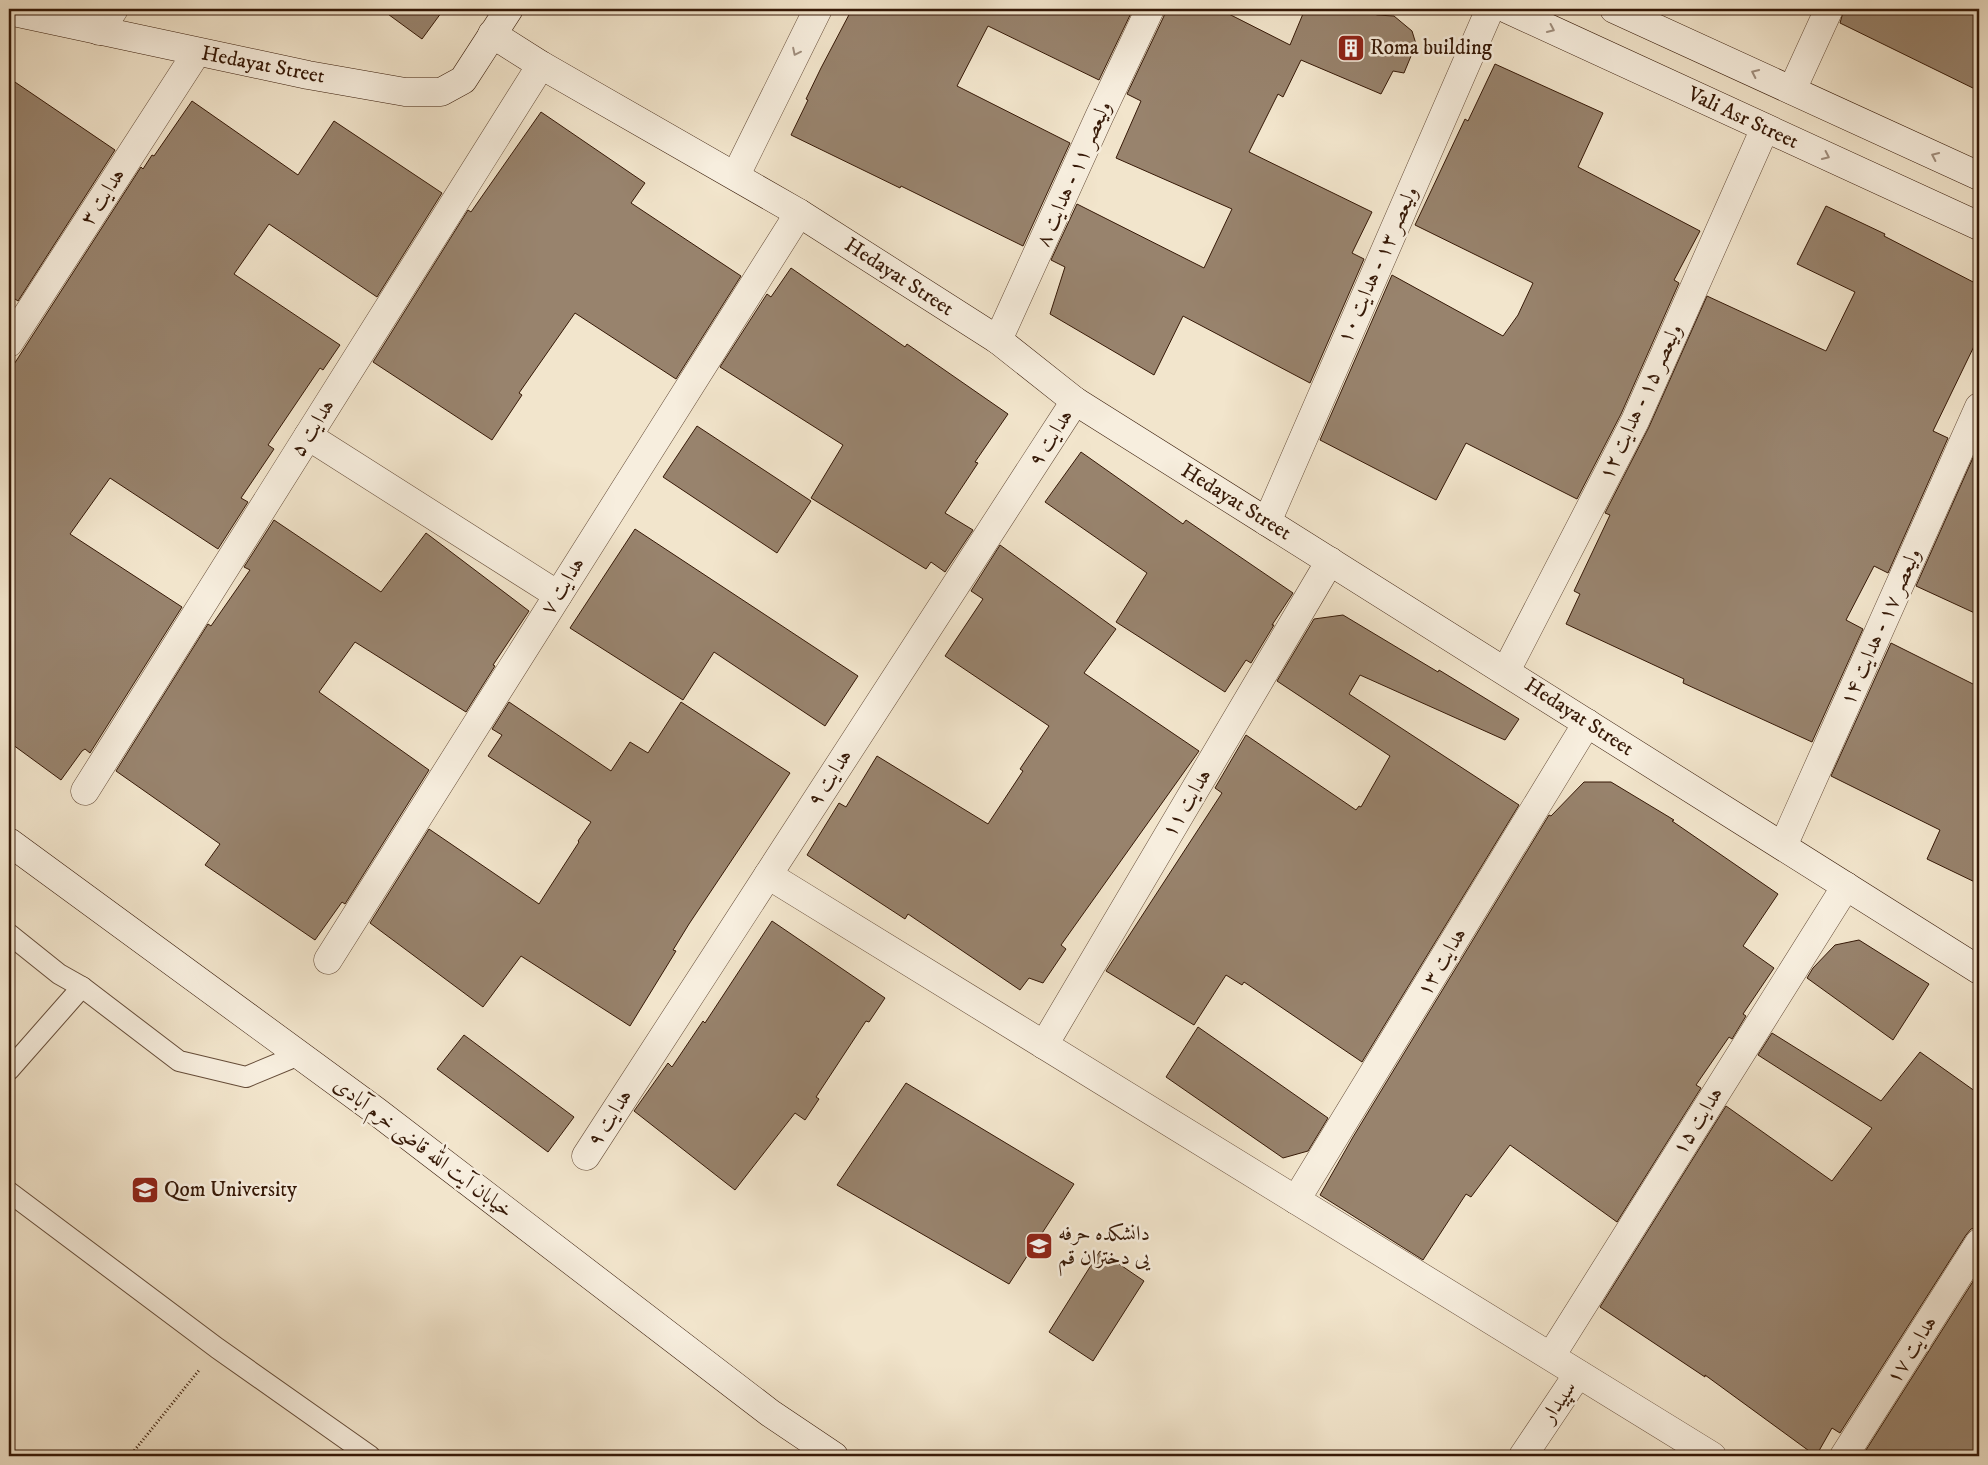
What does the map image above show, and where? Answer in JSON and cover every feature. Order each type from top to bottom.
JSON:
[{"type":"street","points":[[99,31],[114,9]]},
{"type":"street","name":"Hedayat Street","points":[[9,11],[308,75],[405,92],[441,92],[463,80],[509,9]]},
{"type":"street","points":[[736,175],[818,9]]},
{"type":"street","name":"ولیعصر ۱۱ - هدایت ۸","points":[[998,340],[1150,9]]},
{"type":"street","name":"ولیعصر ۱۳ - هدایت ۱۰","points":[[1267,522],[1490,9]]},
{"type":"street","name":"Vali Asr Street","points":[[1507,9],[1979,226]]},
{"type":"street","points":[[1614,9],[1979,176]]},
{"type":"street","points":[[1792,90],[1829,9]]},
{"type":"street","name":"Hedayat Street","points":[[492,34],[542,65],[799,213],[998,340],[1075,401],[1979,970]]},
{"type":"street","name":"هدایت ۳","points":[[9,343],[197,52]]},
{"type":"street","name":"هدایت ۵","points":[[85,791],[542,65]]},
{"type":"street","name":"ولیعصر ۱۵ - هدایت ۱۲","points":[[1506,671],[1635,421],[1765,128]]},
{"type":"street","name":"هدایت ۷","points":[[328,960],[799,213]]},
{"type":"street","name":"هدایت ۹","points":[[586,1156],[1075,401]]},
{"type":"street","name":"ولیعصر ۱۷ - هدایت ۱۴","points":[[1783,846],[1979,407]]},
{"type":"street","points":[[308,436],[558,595]]},
{"type":"street","name":"هدایت ۱۱","points":[[1044,1045],[1330,561]]},
{"type":"street","name":"هدایت ۱۳","points":[[1296,1200],[1587,723]]},
{"type":"street","name":"خیابان آیت الله قاضی خرم آبادی","points":[[9,842],[376,1111],[770,1413],[834,1456]]},
{"type":"street","points":[[768,875],[1712,1456]]},
{"type":"street","name":"هدایت ۱۵","points":[[1551,1356],[1846,886]]},
{"type":"street","name":"هدایت ۱۷","points":[[1844,1456],[1979,1243]]},
{"type":"street","name":"سپیدار","points":[[1523,1456],[1578,1374]]},
{"type":"lane","points":[[9,934],[59,974],[82,987],[179,1061],[246,1077],[299,1055]]},
{"type":"lane","points":[[9,1070],[82,987]]},
{"type":"lane","points":[[9,1192],[217,1348],[370,1456]]},
{"type":"path","points":[[130,1456],[217,1348]]},
{"type":"building","points":[[381,9],[444,9],[422,39]]},
{"type":"building","points":[[852,9],[1133,9],[1099,80],[988,26],[957,86],[1070,143],[1023,246],[791,135],[821,68]]},
{"type":"building","points":[[1165,9],[1219,9],[1290,45],[1305,9],[1364,9],[1377,15],[1394,16],[1412,31],[1416,44],[1404,73],[1393,71],[1381,94],[1301,60],[1283,97],[1278,94],[1249,152],[1372,212],[1352,253],[1364,259],[1310,383],[1183,316],[1154,375],[1050,314],[1065,267],[1051,260],[1077,204],[1204,268],[1232,209],[1116,158],[1141,101],[1127,94],[1164,16]]},
{"type":"building","points":[[1844,9],[1979,9],[1979,91],[1840,23]]},
{"type":"building","points":[[1495,64],[1603,113],[1578,167],[1700,231],[1674,280],[1679,283],[1621,414],[1577,499],[1466,443],[1436,500],[1320,440],[1392,275],[1503,336],[1518,315],[1533,283],[1415,225],[1465,119],[1468,121]]},
{"type":"building","points":[[9,78],[115,150],[18,301],[9,295]]},
{"type":"building","points":[[192,101],[298,175],[334,121],[442,193],[377,297],[269,224],[234,274],[340,345],[323,370],[320,368],[268,445],[274,449],[241,498],[248,502],[218,549],[110,478],[70,534],[182,607],[90,753],[85,749],[82,751],[61,780],[9,742],[9,372],[141,167],[143,169],[152,155],[154,156]]},
{"type":"building","points":[[541,112],[645,183],[631,203],[741,276],[676,379],[575,313],[519,393],[522,395],[492,440],[373,362],[468,210],[471,212]]},
{"type":"building","points":[[1826,206],[1885,234],[1884,236],[1979,285],[1979,336],[1933,431],[1948,438],[1888,573],[1874,566],[1846,620],[1863,629],[1812,742],[1683,683],[1684,679],[1566,624],[1580,594],[1574,591],[1610,515],[1605,513],[1649,427],[1707,296],[1826,351],[1855,292],[1797,264]]},
{"type":"building","points":[[791,268],[905,347],[907,344],[1008,414],[975,462],[978,463],[945,513],[973,530],[945,572],[931,562],[926,569],[811,498],[843,445],[720,367],[767,294],[771,297]]},
{"type":"building","points":[[697,426],[811,501],[777,553],[663,477]]},
{"type":"building","points":[[1976,451],[1979,453],[1979,615],[1916,586]]},
{"type":"building","points":[[1081,452],[1183,524],[1186,520],[1293,593],[1272,625],[1274,625],[1251,663],[1246,660],[1225,692],[1116,622],[1147,573],[1045,502]]},
{"type":"building","points":[[274,520],[381,592],[426,533],[529,611],[493,665],[495,666],[466,712],[355,642],[319,692],[429,770],[345,904],[342,902],[315,940],[205,865],[220,844],[116,771],[208,624],[211,626],[250,570],[244,567]]},
{"type":"building","points":[[635,529],[858,676],[825,726],[714,652],[683,700],[570,628]]},
{"type":"building","points":[[1000,545],[1116,629],[1084,673],[1199,751],[1061,945],[1066,949],[1043,983],[1029,978],[1020,990],[908,914],[905,919],[807,855],[839,803],[846,807],[877,756],[988,824],[1023,771],[1020,769],[1049,726],[945,656],[983,599],[971,591]]},
{"type":"building","points":[[1343,615],[1519,719],[1505,740],[1360,675],[1349,694],[1519,805],[1362,1062],[1244,982],[1242,985],[1226,975],[1194,1025],[1106,971],[1222,793],[1215,788],[1246,735],[1356,810],[1359,806],[1361,807],[1390,756],[1277,681],[1314,619]]},
{"type":"building","points":[[1891,643],[1979,687],[1979,884],[1927,859],[1940,830],[1831,776]]},
{"type":"building","points":[[509,702],[611,771],[630,742],[648,753],[681,702],[790,773],[689,924],[673,950],[676,951],[630,1026],[521,956],[483,1007],[370,923],[429,829],[539,904],[579,842],[591,822],[488,756],[502,735],[492,729]]},
{"type":"building","points":[[1584,782],[1611,782],[1674,820],[1672,821],[1778,894],[1743,946],[1774,968],[1743,1014],[1746,1016],[1732,1039],[1729,1037],[1696,1085],[1701,1088],[1617,1222],[1510,1145],[1471,1197],[1466,1194],[1423,1260],[1320,1195],[1353,1137],[1549,815],[1551,816]]},
{"type":"building","points":[[772,921],[885,998],[869,1022],[866,1021],[816,1097],[819,1099],[805,1120],[795,1113],[735,1190],[634,1111],[668,1063],[672,1067],[703,1021],[705,1023]]},
{"type":"building","points":[[1859,940],[1929,984],[1893,1040],[1807,978],[1813,968],[1835,945]]},
{"type":"building","points":[[1198,1027],[1328,1118],[1308,1151],[1283,1158],[1166,1077]]},
{"type":"building","points":[[1772,1033],[1881,1101],[1920,1052],[1979,1094],[1979,1227],[1971,1229],[1966,1235],[1840,1433],[1832,1428],[1816,1456],[1705,1375],[1705,1377],[1600,1307],[1726,1106],[1832,1181],[1872,1128],[1758,1055]]},
{"type":"building","points":[[464,1035],[574,1117],[548,1152],[437,1069]]},
{"type":"building","points":[[906,1083],[1074,1184],[1009,1284],[837,1185]]},
{"type":"building","points":[[1100,1251],[1144,1281],[1093,1361],[1049,1332]]},
{"type":"building","points":[[1979,1272],[1979,1456],[1875,1456],[1866,1450]]},
{"type":"place","name":"Roma building","points":[[1351,48]]},
{"type":"place","name":"Qom University","points":[[145,1190]]},
{"type":"place","name":"دانشکده حرفه یی دختران قم","points":[[1039,1246]]}]
